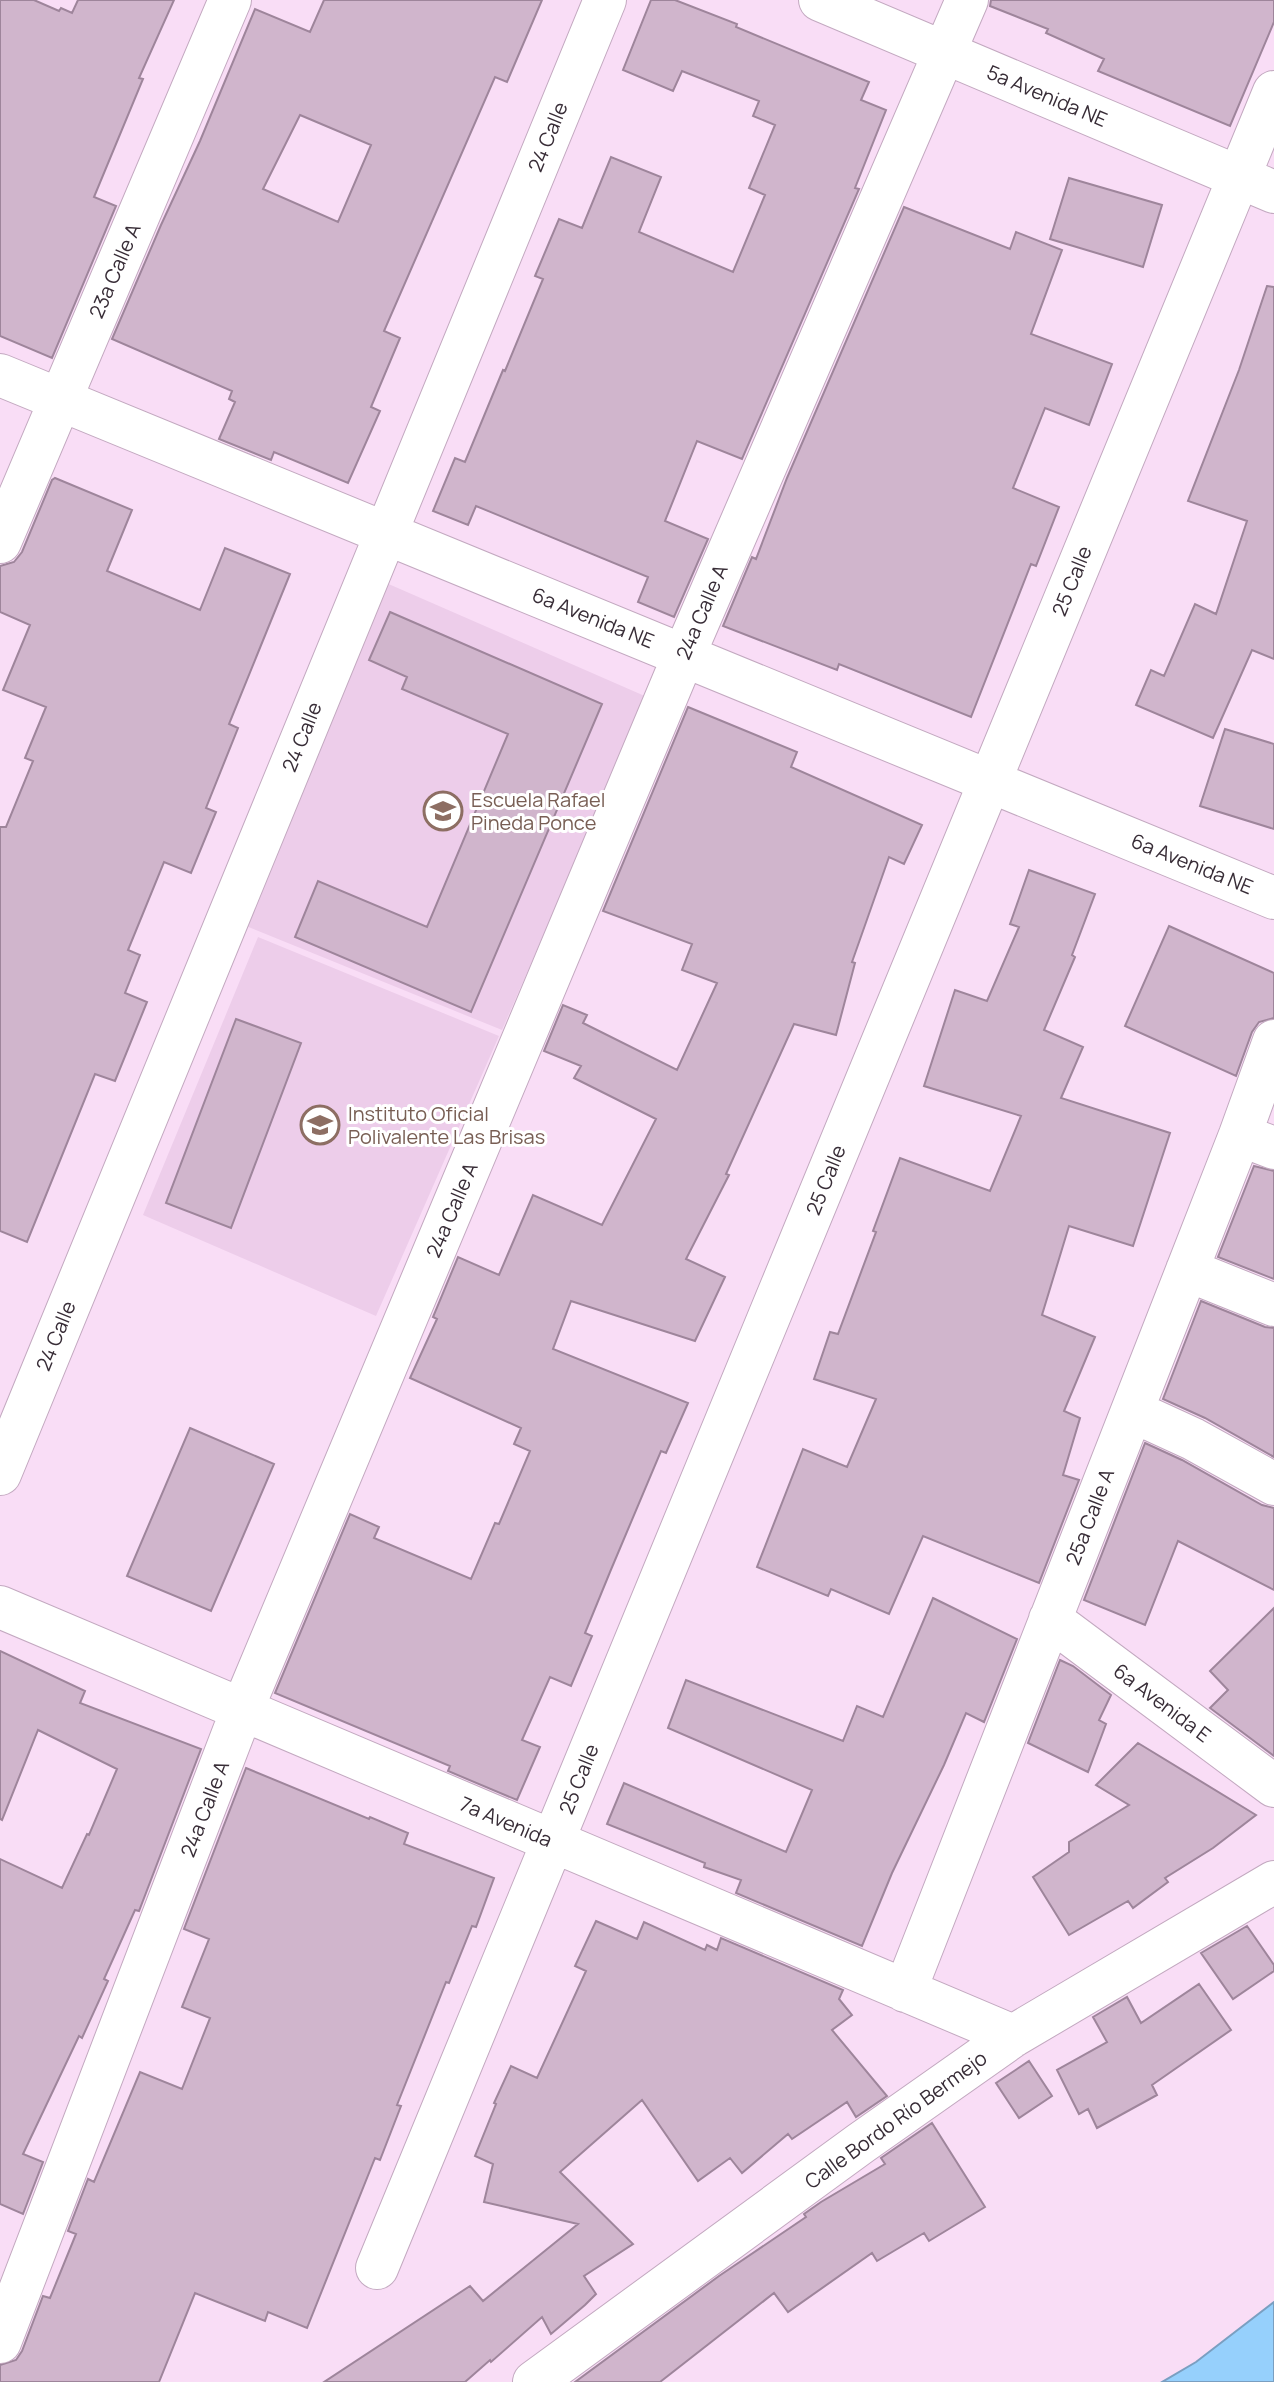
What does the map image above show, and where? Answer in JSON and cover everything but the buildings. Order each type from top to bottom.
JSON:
[{"type":"street","name":"23a Calle A","points":[[0,542],[230,0]]},
{"type":"street","name":"24 Calle","points":[[0,1474],[605,0]]},
{"type":"street","name":"5a Avenida NE","points":[[820,0],[1256,185]]},
{"type":"street","name":"24a Calle A","points":[[0,2342],[242,1710],[684,655],[967,0]]},
{"type":"street","name":"25 Calle","points":[[377,2268],[990,781],[1256,185],[1274,92]]},
{"type":"street","name":"6a Avenida NE","points":[[0,375],[1274,898]]},
{"type":"street","name":"25a Calle A","points":[[905,1991],[1187,1270],[1257,1142],[1274,1041]]},
{"type":"street","points":[[1187,1270],[1274,1305]]},
{"type":"street","points":[[1132,1411],[1193,1439],[1274,1484]]},
{"type":"street","name":"7a Avenida","points":[[0,1607],[1013,2036]]},
{"type":"street","name":"6a Avenida E","points":[[1050,1619],[1274,1786]]},
{"type":"street","name":"Calle Bordo Río Bermejo","points":[[534,2382],[1013,2036],[1274,1882]]},
{"type":"shaded area","name":"Escuela Rafael Pineda Ponce","points":[[384,582],[647,697],[502,1030],[241,924]]},
{"type":"shaded area","name":"Instituto Oficial Polivalente Las Brisas","points":[[258,937],[499,1036],[376,1316],[143,1215]]},
{"type":"water","points":[[1274,2302],[1274,2382],[1162,2382],[1196,2362]]},
{"type":"place","name":"Escuela Rafael Pineda Ponce","points":[[443,811]]},
{"type":"place","name":"Instituto Oficial Polivalente Las Brisas","points":[[320,1125]]}]
